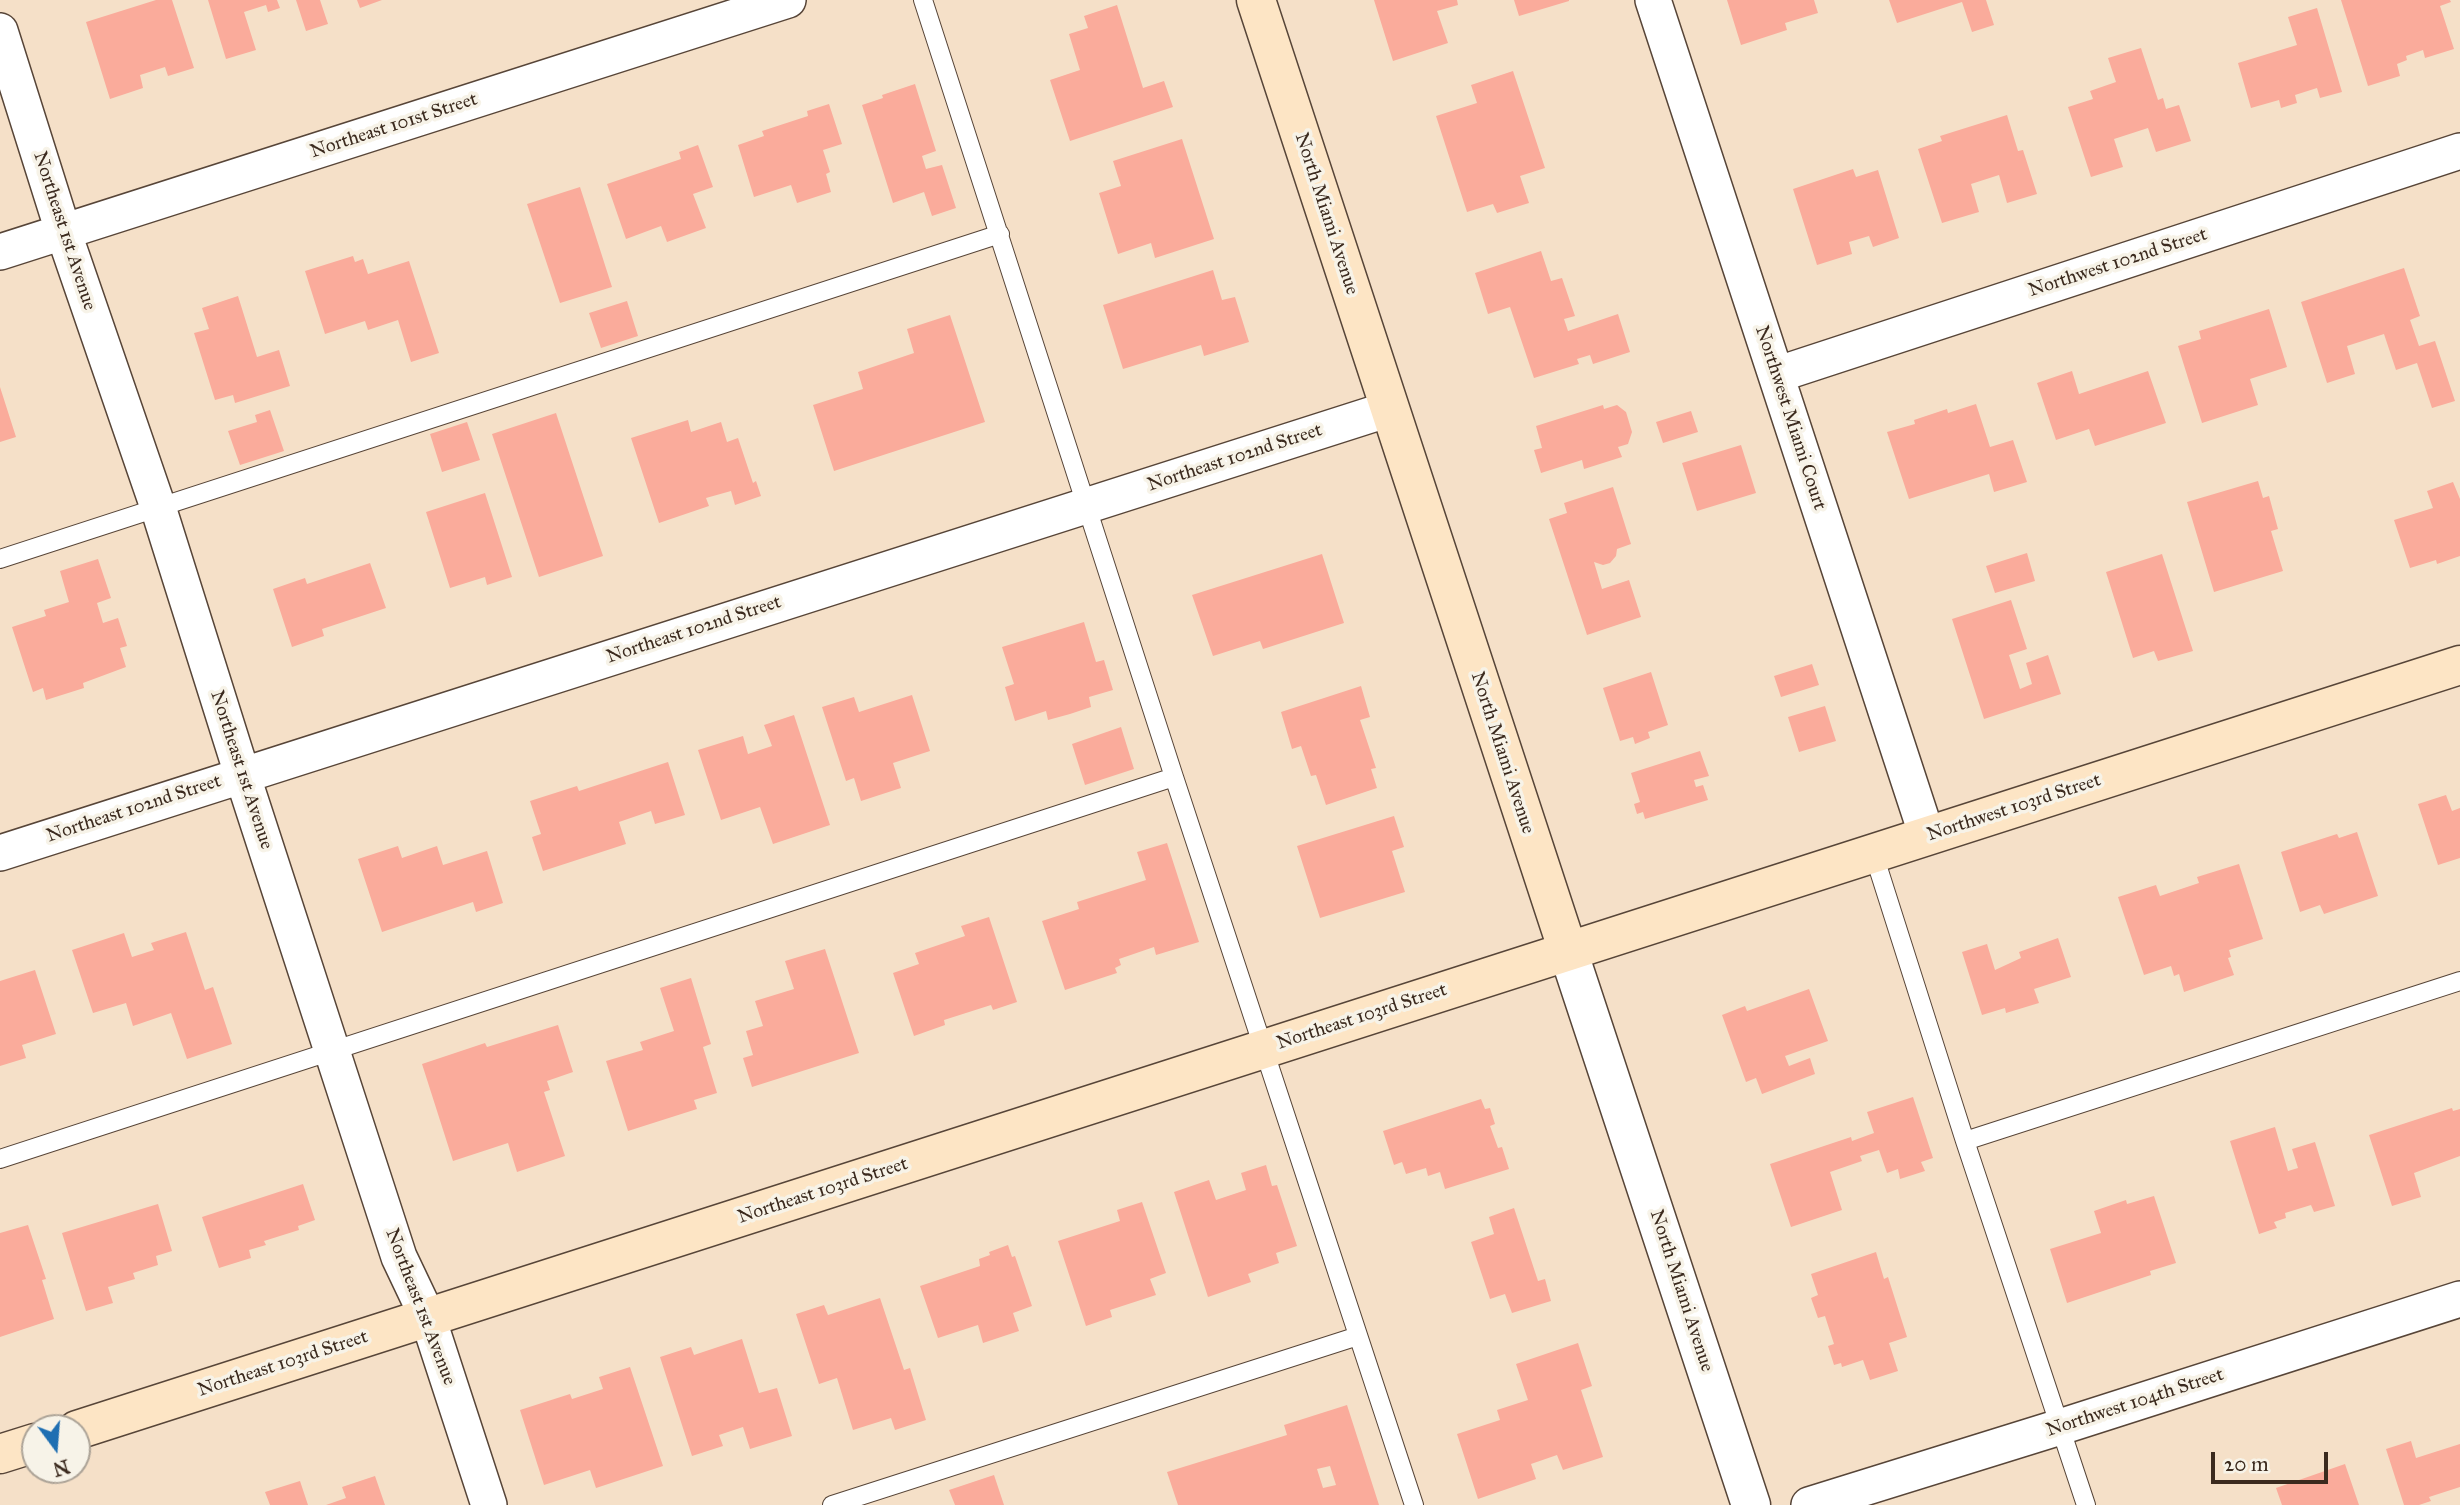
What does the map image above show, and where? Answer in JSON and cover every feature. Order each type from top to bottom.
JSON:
[{"type":"main road","name":"North Miami Avenue","points":[[1256,0],[1568,951]]},
{"type":"main road","name":"Northwest 103rd Street","points":[[1568,951],[2460,665]]},
{"type":"main road","name":"Northeast 103rd Street","points":[[91,1426],[1568,951]]},
{"type":"main road","points":[[0,1454],[21,1447]]},
{"type":"street","name":"Northeast 101st Street","points":[[0,252],[788,0]]},
{"type":"street","name":"Northwest Miami Court","points":[[1653,0],[1927,836]]},
{"type":"street","name":"Northeast 1st Avenue","points":[[0,32],[63,231],[158,507],[398,1257],[428,1318],[489,1505]]},
{"type":"street","name":"Northwest 102nd Street","points":[[1776,375],[2460,152]]},
{"type":"street","name":"Northeast 102nd Street","points":[[0,853],[1390,409]]},
{"type":"street","name":"North Miami Avenue","points":[[1568,951],[1751,1505]]},
{"type":"street","name":"Northwest 104th Street","points":[[1809,1505],[2460,1299]]},
{"type":"lane","points":[[923,0],[1174,778],[1415,1505]]},
{"type":"lane","points":[[0,559],[1000,234]]},
{"type":"lane","points":[[0,1159],[1174,778]]},
{"type":"lane","points":[[1873,852],[1965,1141],[2086,1505]]},
{"type":"lane","points":[[1965,1141],[2460,981]]},
{"type":"lane","points":[[832,1505],[1358,1336]]},
{"type":"building","points":[[156,0],[172,0],[194,68],[168,76],[165,67],[140,75],[143,88],[110,99],[86,22]]},
{"type":"building","points":[[208,0],[277,0],[280,8],[268,12],[266,5],[244,12],[256,50],[226,59]]},
{"type":"building","points":[[296,0],[320,0],[328,24],[306,31]]},
{"type":"building","points":[[357,0],[382,0],[360,8]]},
{"type":"building","points":[[1374,0],[1457,0],[1458,5],[1437,11],[1448,43],[1393,61]]},
{"type":"building","points":[[1514,0],[1569,0],[1569,1],[1519,16]]},
{"type":"building","points":[[1727,0],[1814,0],[1818,13],[1785,23],[1787,30],[1741,45]]},
{"type":"building","points":[[1889,0],[1986,0],[1994,25],[1972,32],[1962,2],[1897,23]]},
{"type":"building","points":[[2341,0],[2450,0],[2451,2],[2440,6],[2454,49],[2425,58],[2423,50],[2406,56],[2407,60],[2397,64],[2400,76],[2368,86]]},
{"type":"building","points":[[1117,5],[1143,88],[1164,81],[1173,107],[1070,141],[1050,80],[1080,70],[1069,34],[1088,28],[1084,16]]},
{"type":"building","points":[[2317,8],[2342,92],[2320,98],[2317,88],[2295,95],[2297,103],[2281,108],[2279,100],[2251,108],[2238,63],[2297,45],[2288,17]]},
{"type":"building","points":[[2141,48],[2158,100],[2163,98],[2166,109],[2179,105],[2191,141],[2156,152],[2148,128],[2114,139],[2123,167],[2091,177],[2068,107],[2093,99],[2090,91],[2116,82],[2108,58]]},
{"type":"building","points":[[1513,71],[1545,168],[1520,176],[1529,203],[1497,213],[1493,204],[1467,212],[1436,116],[1477,103],[1471,85]]},
{"type":"building","points":[[915,84],[936,151],[922,156],[926,169],[942,165],[956,208],[932,216],[924,192],[893,203],[862,105]]},
{"type":"building","points":[[829,104],[842,144],[823,150],[830,172],[826,174],[831,192],[797,203],[791,185],[754,197],[738,145],[764,136],[762,131],[808,116],[807,111]]},
{"type":"building","points":[[2007,115],[2018,151],[2023,150],[2037,194],[2007,203],[1999,175],[1971,184],[1979,212],[1942,223],[1918,149],[1942,141],[1940,136]]},
{"type":"building","points":[[1182,139],[1214,239],[1155,258],[1151,243],[1118,254],[1099,193],[1121,186],[1113,161]]},
{"type":"building","points":[[698,145],[713,187],[693,194],[706,228],[667,242],[661,226],[626,239],[607,184],[681,159],[679,152]]},
{"type":"building","points":[[1853,169],[1856,177],[1878,170],[1899,238],[1873,247],[1869,236],[1849,242],[1852,254],[1817,265],[1793,189]]},
{"type":"building","points":[[580,187],[612,287],[560,303],[527,204]]},
{"type":"building","points":[[1541,251],[1551,281],[1562,278],[1575,316],[1564,319],[1568,331],[1618,314],[1630,352],[1593,364],[1590,355],[1577,359],[1579,364],[1534,378],[1510,307],[1488,314],[1475,273]]},
{"type":"building","points":[[353,256],[355,262],[363,259],[368,274],[409,261],[439,353],[411,362],[398,320],[368,330],[365,321],[325,334],[305,271]]},
{"type":"building","points":[[2404,268],[2420,316],[2410,320],[2419,346],[2435,341],[2455,401],[2432,408],[2417,363],[2396,370],[2384,334],[2347,346],[2355,374],[2327,383],[2301,302]]},
{"type":"building","points":[[1213,270],[1222,300],[1235,297],[1249,342],[1204,356],[1201,345],[1123,369],[1103,305]]},
{"type":"building","points":[[238,296],[257,357],[279,350],[290,386],[235,403],[233,395],[215,400],[194,333],[209,329],[202,308]]},
{"type":"building","points":[[627,301],[638,336],[601,348],[589,313]]},
{"type":"building","points":[[2269,309],[2287,367],[2250,379],[2258,405],[2202,423],[2178,346],[2201,339],[2199,331]]},
{"type":"building","points":[[950,315],[985,422],[834,471],[813,405],[863,389],[858,372],[914,353],[907,329]]},
{"type":"building","points":[[2072,371],[2079,394],[2148,371],[2166,423],[2095,446],[2089,429],[2056,440],[2037,383]]},
{"type":"building","points":[[0,387],[16,437],[0,442]]},
{"type":"building","points":[[1976,404],[1990,447],[2013,440],[2027,482],[1994,492],[1989,474],[1909,499],[1887,432],[1915,424],[1914,420],[1947,409],[1948,413]]},
{"type":"building","points":[[1603,405],[1604,409],[1617,405],[1626,412],[1632,432],[1628,444],[1618,447],[1622,457],[1584,469],[1582,460],[1541,473],[1534,450],[1542,448],[1536,426]]},
{"type":"building","points":[[270,410],[284,451],[240,465],[228,431],[257,422],[255,415]]},
{"type":"building","points":[[1691,411],[1698,432],[1663,443],[1656,422]]},
{"type":"building","points":[[556,413],[603,556],[539,577],[492,434]]},
{"type":"building","points":[[688,420],[691,432],[721,422],[727,442],[738,438],[753,483],[756,481],[761,496],[735,505],[731,491],[706,498],[709,506],[659,523],[631,438]]},
{"type":"building","points":[[467,422],[480,460],[442,472],[430,434]]},
{"type":"building","points":[[1741,445],[1756,493],[1697,511],[1682,463]]},
{"type":"building","points":[[2258,481],[2263,498],[2269,496],[2278,529],[2271,531],[2283,571],[2214,592],[2187,502]]},
{"type":"building","points":[[2453,482],[2460,499],[2460,556],[2437,564],[2436,560],[2410,568],[2394,520],[2433,508],[2427,491]]},
{"type":"building","points":[[1613,487],[1631,544],[1617,549],[1616,556],[1610,563],[1603,565],[1594,562],[1602,589],[1629,580],[1641,617],[1587,635],[1549,519],[1567,513],[1564,503]]},
{"type":"building","points":[[485,493],[512,577],[487,585],[485,577],[450,588],[426,512]]},
{"type":"building","points":[[2027,553],[2035,581],[1995,593],[1986,566]]},
{"type":"building","points":[[1322,554],[1344,623],[1263,649],[1260,641],[1213,656],[1192,595]]},
{"type":"building","points":[[2162,554],[2193,651],[2158,661],[2154,651],[2133,658],[2106,572]]},
{"type":"building","points":[[98,559],[111,598],[97,603],[103,623],[118,618],[127,646],[120,648],[126,667],[83,683],[84,688],[46,700],[43,688],[33,692],[12,627],[46,616],[44,610],[69,602],[60,571]]},
{"type":"building","points":[[370,563],[386,608],[322,629],[324,636],[292,647],[273,589],[305,578],[307,584]]},
{"type":"building","points":[[2011,600],[2027,649],[2009,655],[2020,689],[2032,684],[2026,663],[2048,655],[2061,694],[1984,719],[1952,619]]},
{"type":"building","points":[[1084,622],[1096,662],[1104,660],[1113,690],[1089,697],[1091,707],[1070,714],[1048,720],[1046,711],[1015,721],[1005,687],[1014,684],[1002,647]]},
{"type":"building","points":[[1812,664],[1819,685],[1781,697],[1774,676]]},
{"type":"building","points":[[1651,672],[1668,725],[1648,732],[1650,738],[1635,744],[1633,737],[1620,741],[1603,688]]},
{"type":"building","points":[[1361,686],[1370,717],[1360,720],[1376,768],[1371,769],[1377,788],[1326,805],[1316,775],[1311,776],[1301,746],[1292,749],[1281,712]]},
{"type":"building","points":[[912,695],[930,751],[893,763],[901,788],[861,801],[854,778],[846,781],[822,707],[854,697],[859,712]]},
{"type":"building","points":[[1825,706],[1836,741],[1799,752],[1788,717]]},
{"type":"building","points":[[794,715],[830,825],[773,844],[760,807],[721,820],[698,750],[743,736],[748,754],[772,746],[764,725]]},
{"type":"building","points":[[1121,727],[1134,769],[1085,785],[1072,744]]},
{"type":"building","points":[[1700,751],[1709,776],[1694,780],[1696,787],[1703,785],[1708,800],[1645,819],[1643,812],[1637,814],[1634,804],[1640,802],[1631,773]]},
{"type":"building","points":[[668,762],[685,815],[655,824],[651,811],[619,822],[626,844],[543,871],[532,837],[541,834],[530,801],[577,786],[579,791]]},
{"type":"building","points":[[2446,795],[2452,811],[2460,808],[2460,858],[2438,865],[2418,804]]},
{"type":"building","points":[[1394,816],[1404,847],[1392,851],[1405,892],[1320,918],[1297,846]]},
{"type":"building","points":[[2357,832],[2378,896],[2324,914],[2320,905],[2300,912],[2281,852],[2337,834],[2339,838]]},
{"type":"building","points":[[1167,843],[1199,942],[1156,955],[1154,947],[1119,959],[1121,965],[1115,968],[1117,973],[1065,990],[1042,921],[1079,909],[1077,902],[1146,880],[1137,852]]},
{"type":"building","points":[[398,846],[402,858],[437,846],[443,865],[487,851],[503,903],[476,912],[473,902],[382,932],[358,859]]},
{"type":"building","points":[[2239,864],[2263,939],[2229,950],[2231,957],[2228,958],[2234,975],[2184,992],[2179,974],[2174,976],[2171,966],[2144,975],[2118,897],[2156,885],[2160,896],[2199,883],[2197,877]]},
{"type":"building","points":[[989,917],[1017,1002],[993,1010],[991,1005],[944,1020],[945,1025],[914,1036],[893,973],[919,964],[915,953],[965,936],[961,926]]},
{"type":"building","points":[[186,932],[205,990],[213,987],[232,1044],[187,1059],[171,1013],[133,1026],[126,1003],[93,1013],[72,950],[124,933],[132,957],[154,950],[151,943]]},
{"type":"building","points":[[2058,938],[2071,977],[2034,989],[2039,1003],[2006,1013],[2005,1008],[1982,1015],[1962,952],[1987,944],[1995,970],[2021,958],[2019,952]]},
{"type":"building","points":[[825,949],[859,1053],[752,1087],[743,1058],[753,1055],[746,1031],[763,1026],[755,1001],[794,989],[785,961]]},
{"type":"building","points":[[35,970],[56,1034],[22,1045],[26,1058],[0,1066],[0,981]]},
{"type":"building","points":[[691,978],[711,1044],[703,1047],[717,1093],[694,1100],[697,1109],[628,1131],[606,1061],[643,1050],[640,1042],[674,1031],[660,988]]},
{"type":"building","points":[[1809,989],[1828,1041],[1785,1056],[1789,1066],[1810,1058],[1815,1074],[1762,1094],[1756,1078],[1746,1082],[1722,1015],[1745,1006],[1747,1011]]},
{"type":"building","points":[[558,1025],[573,1072],[547,1081],[550,1090],[544,1092],[565,1156],[517,1172],[508,1143],[453,1161],[422,1064],[485,1043],[487,1047]]},
{"type":"building","points":[[1913,1097],[1933,1158],[1921,1162],[1925,1171],[1900,1179],[1898,1169],[1887,1173],[1879,1150],[1860,1156],[1862,1161],[1830,1172],[1842,1210],[1791,1227],[1770,1164],[1851,1137],[1852,1141],[1874,1133],[1867,1112]]},
{"type":"building","points":[[1481,1099],[1485,1109],[1490,1108],[1495,1124],[1490,1126],[1498,1148],[1502,1147],[1509,1169],[1445,1189],[1440,1172],[1428,1176],[1426,1168],[1406,1174],[1402,1162],[1394,1165],[1383,1131]]},
{"type":"building","points":[[2452,1108],[2453,1111],[2460,1109],[2460,1156],[2414,1173],[2421,1197],[2392,1206],[2369,1135]]},
{"type":"building","points":[[2275,1127],[2288,1171],[2298,1168],[2292,1149],[2315,1142],[2335,1206],[2314,1212],[2311,1205],[2285,1213],[2286,1218],[2274,1222],[2277,1228],[2259,1234],[2230,1141]]},
{"type":"building","points":[[1266,1165],[1272,1186],[1277,1185],[1297,1246],[1276,1253],[1279,1263],[1248,1274],[1251,1282],[1208,1297],[1174,1192],[1209,1180],[1216,1200],[1246,1190],[1241,1173]]},
{"type":"building","points":[[303,1184],[315,1220],[298,1226],[299,1230],[264,1241],[266,1245],[249,1250],[251,1258],[219,1268],[202,1217]]},
{"type":"building","points":[[2154,1196],[2176,1263],[2150,1271],[2151,1275],[2067,1303],[2050,1249],[2101,1233],[2094,1211],[2126,1200],[2127,1204]]},
{"type":"building","points":[[1142,1202],[1166,1273],[1150,1279],[1156,1295],[1110,1310],[1112,1317],[1086,1326],[1058,1241],[1120,1221],[1117,1210]]},
{"type":"building","points":[[158,1204],[172,1251],[156,1256],[158,1265],[133,1273],[135,1279],[108,1287],[113,1303],[86,1311],[62,1233]]},
{"type":"building","points":[[1514,1208],[1538,1281],[1545,1279],[1551,1301],[1512,1313],[1505,1294],[1490,1299],[1471,1242],[1494,1234],[1489,1217]]},
{"type":"building","points":[[28,1225],[46,1279],[42,1280],[54,1319],[0,1337],[0,1233]]},
{"type":"building","points":[[1008,1245],[1012,1257],[1015,1256],[1032,1306],[1013,1313],[1019,1331],[983,1343],[978,1325],[938,1338],[920,1286],[980,1266],[979,1259]]},
{"type":"building","points":[[1876,1252],[1884,1279],[1888,1277],[1907,1337],[1889,1343],[1898,1371],[1870,1380],[1863,1360],[1842,1367],[1841,1363],[1834,1365],[1828,1346],[1834,1344],[1825,1316],[1818,1318],[1811,1298],[1818,1295],[1811,1274]]},
{"type":"building","points":[[880,1298],[904,1370],[910,1368],[926,1420],[895,1430],[891,1418],[853,1430],[837,1378],[819,1384],[796,1314],[824,1305],[828,1315]]},
{"type":"building","points":[[742,1339],[759,1393],[777,1388],[792,1436],[750,1449],[743,1427],[719,1435],[723,1446],[692,1456],[660,1357],[691,1347],[694,1355]]},
{"type":"building","points":[[1578,1343],[1592,1386],[1581,1390],[1603,1457],[1563,1470],[1557,1455],[1531,1464],[1536,1479],[1478,1499],[1457,1434],[1500,1420],[1497,1410],[1528,1400],[1516,1364]]},
{"type":"building","points":[[630,1367],[663,1466],[596,1488],[590,1470],[544,1485],[520,1410],[570,1394],[572,1399],[603,1389],[599,1377]]},
{"type":"building","points":[[1347,1405],[1379,1505],[1178,1505],[1167,1472],[1287,1435],[1284,1425]],"holes":[[[1330,1466],[1336,1485],[1323,1488],[1317,1469]]]},
{"type":"building","points":[[2411,1441],[2416,1458],[2460,1444],[2460,1487],[2429,1497],[2431,1501],[2419,1505],[2404,1505],[2386,1449]]},
{"type":"building","points":[[2345,1464],[2359,1505],[2282,1505],[2276,1488]]},
{"type":"building","points":[[994,1475],[1004,1505],[955,1505],[949,1490]]},
{"type":"building","points":[[375,1476],[385,1505],[326,1505],[346,1498],[342,1487]]},
{"type":"building","points":[[300,1481],[308,1505],[270,1505],[265,1492]]}]
